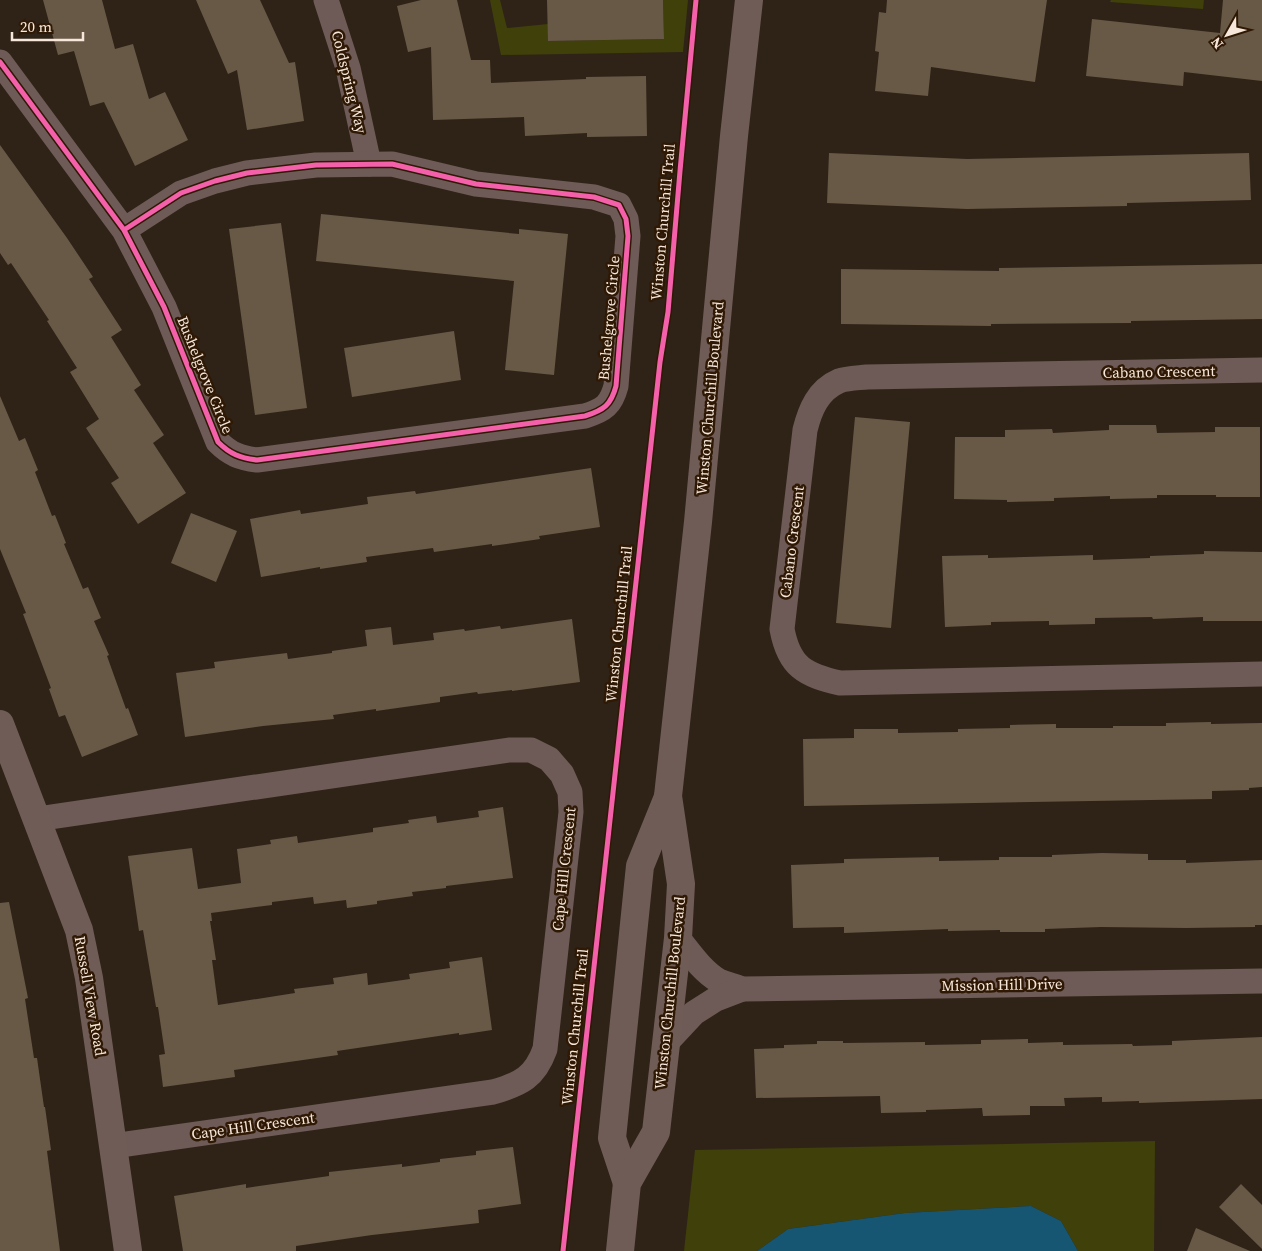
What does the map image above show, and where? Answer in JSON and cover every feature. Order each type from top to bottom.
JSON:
[{"type":"main road","name":"Winston Churchill Boulevard","points":[[620,1251],[627,1183],[656,1132],[678,938],[681,884],[668,796],[698,522],[734,136],[749,0]]},
{"type":"main road","name":"Russell View Road","points":[[0,724],[79,930],[89,978],[128,1251]]},
{"type":"main road","name":"Winston Churchill Boulevard","points":[[627,1183],[612,1138],[640,866],[668,796]]},
{"type":"street","name":"Coldspring Way","points":[[326,0],[348,68],[369,164]]},
{"type":"street","name":"Bushelgrove Circle","points":[[0,62],[124,230],[164,307],[218,442],[228,452],[242,458],[257,460],[576,417],[596,412],[605,407],[613,396],[616,386],[628,236],[626,219],[619,205],[594,197],[476,184],[392,164],[316,165],[247,173],[215,181],[181,194],[124,230]]},
{"type":"street","name":"Cabano Crescent","points":[[1262,370],[867,377],[840,381],[827,388],[817,400],[810,413],[805,430],[782,630],[785,647],[792,660],[805,671],[819,679],[840,683],[1262,674]]},
{"type":"street","name":"Cape Hill Crescent","points":[[37,819],[509,750],[531,750],[549,759],[562,774],[570,792],[571,812],[545,1049],[540,1063],[530,1076],[515,1086],[493,1092],[113,1146]]},
{"type":"street","name":"Mission Hill Drive","points":[[678,938],[708,974],[720,981],[742,989],[1262,981]]},
{"type":"street","name":"Mission Hill Drive","points":[[666,1043],[694,1013],[705,1005],[742,989]]},
{"type":"shaded area","points":[[490,0],[500,0],[507,28],[548,24],[548,41],[664,39],[663,0],[688,0],[683,52],[501,55]]},
{"type":"shaded area","points":[[1111,0],[1204,0],[1203,9],[1110,2]]},
{"type":"shaded area","points":[[1155,1141],[1154,1251],[1078,1251],[1061,1221],[1031,1206],[905,1213],[788,1229],[757,1251],[684,1251],[695,1150]]},
{"type":"water","points":[[1031,1206],[1061,1221],[1078,1251],[757,1251],[788,1229],[905,1213]]},
{"type":"building","points":[[43,0],[102,0],[115,49],[133,44],[149,99],[165,92],[188,140],[135,166],[104,102],[90,106],[74,51],[58,55]]},
{"type":"building","points":[[196,0],[260,0],[289,63],[295,62],[304,121],[247,130],[237,70],[228,74]]},
{"type":"building","points":[[421,0],[457,0],[471,60],[490,60],[491,83],[586,79],[586,77],[646,76],[647,136],[587,137],[587,133],[525,136],[524,117],[433,120],[431,47],[408,52],[397,6]]},
{"type":"building","points":[[547,0],[663,0],[664,39],[548,41]]},
{"type":"building","points":[[887,0],[1047,0],[1035,82],[931,67],[928,96],[875,91],[879,52],[875,51],[879,12],[886,13]]},
{"type":"building","points":[[1223,0],[1262,0],[1262,81],[1184,72],[1183,86],[1086,76],[1092,19],[1220,33]]},
{"type":"building","points":[[0,145],[93,277],[89,279],[122,330],[111,337],[141,385],[134,390],[164,435],[153,443],[186,493],[138,524],[111,483],[119,478],[86,428],[99,419],[70,372],[77,368],[47,321],[49,320],[11,263],[8,265],[0,253]]},
{"type":"building","points":[[829,153],[967,159],[1249,153],[1251,200],[1127,203],[1127,206],[967,209],[827,203]]},
{"type":"building","points":[[321,214],[519,234],[519,229],[568,234],[554,375],[505,370],[514,281],[316,261]]},
{"type":"building","points":[[281,223],[307,408],[255,415],[229,229]]},
{"type":"building","points":[[1262,264],[1262,319],[1131,321],[1131,323],[991,324],[991,326],[841,324],[841,269],[999,271],[999,268]]},
{"type":"building","points":[[454,331],[461,380],[352,397],[344,348]]},
{"type":"building","points":[[0,396],[19,441],[25,438],[38,470],[35,472],[52,516],[55,515],[66,543],[64,544],[83,589],[88,587],[101,618],[94,621],[109,655],[107,656],[126,709],[128,708],[138,735],[82,757],[65,715],[59,717],[49,689],[51,688],[23,614],[26,613],[0,549]]},
{"type":"building","points":[[855,417],[910,422],[891,628],[836,623]]},
{"type":"building","points":[[1109,425],[1156,425],[1157,433],[1215,432],[1215,427],[1260,427],[1260,497],[1157,495],[1157,498],[1110,499],[1110,496],[1054,498],[1054,501],[1007,502],[1007,500],[954,499],[955,437],[1005,437],[1005,430],[1052,429],[1053,433],[1109,430]]},
{"type":"building","points":[[591,468],[600,527],[539,536],[540,539],[492,546],[492,544],[434,552],[433,548],[366,557],[367,562],[320,569],[320,567],[261,577],[250,519],[300,510],[301,514],[368,504],[367,497],[415,491],[416,494]]},
{"type":"building","points":[[191,513],[237,531],[216,582],[171,563]]},
{"type":"building","points":[[1204,551],[1262,552],[1262,621],[1203,621],[1203,617],[1153,619],[1152,617],[1095,618],[1095,624],[1049,625],[1049,621],[991,622],[991,625],[945,627],[942,556],[988,555],[988,558],[1093,555],[1093,560],[1204,554]]},
{"type":"building","points":[[572,619],[580,682],[512,691],[478,694],[477,692],[440,697],[440,702],[333,715],[334,719],[263,726],[185,737],[176,673],[215,668],[214,662],[287,653],[288,659],[367,646],[365,630],[391,627],[393,645],[434,640],[433,633],[500,626],[501,629]]},
{"type":"building","points":[[1211,722],[1211,724],[1262,723],[1262,787],[1249,788],[1249,790],[1212,791],[1212,799],[804,806],[803,739],[854,738],[854,729],[898,729],[898,733],[958,732],[958,729],[1010,728],[1010,725],[1056,724],[1056,728],[1113,728],[1113,726],[1166,726],[1166,723]]},
{"type":"building","points":[[503,807],[513,878],[412,892],[413,896],[377,901],[377,904],[347,908],[346,900],[314,904],[313,897],[272,902],[272,905],[211,913],[212,921],[210,921],[216,960],[212,960],[218,1005],[295,993],[294,989],[334,984],[333,978],[367,973],[368,985],[410,979],[409,974],[450,968],[449,962],[482,957],[492,1030],[337,1051],[338,1055],[234,1070],[235,1077],[163,1087],[159,1055],[165,1054],[158,1007],[156,1007],[143,930],[139,931],[128,856],[192,848],[198,889],[241,883],[237,849],[271,844],[270,840],[297,836],[298,843],[373,832],[373,828],[409,823],[408,820],[436,816],[437,823],[479,817],[478,811]]},
{"type":"building","points":[[1148,854],[1148,860],[1186,860],[1186,863],[1262,860],[1262,925],[1255,925],[1255,927],[1186,928],[1101,927],[1045,929],[1045,932],[1000,932],[1000,930],[948,931],[948,929],[844,933],[844,927],[793,928],[791,865],[844,863],[844,859],[939,857],[939,861],[999,860],[999,857],[1052,857],[1052,855]]},
{"type":"building","points":[[9,902],[28,998],[25,999],[34,1058],[37,1058],[45,1107],[51,1150],[47,1151],[60,1251],[0,1251],[0,903]]},
{"type":"building","points":[[1262,1037],[1262,1099],[1139,1103],[1139,1101],[1102,1102],[1102,1097],[1064,1098],[1065,1106],[1030,1106],[1030,1115],[983,1116],[982,1108],[881,1113],[880,1096],[756,1098],[754,1049],[784,1048],[784,1045],[817,1044],[817,1041],[843,1041],[843,1043],[925,1042],[925,1045],[981,1044],[981,1040],[1028,1039],[1028,1043],[1063,1042],[1063,1045],[1132,1044],[1133,1046],[1172,1045],[1172,1041]]},
{"type":"building","points":[[513,1147],[521,1204],[478,1210],[479,1223],[296,1246],[296,1251],[183,1251],[174,1196],[246,1184],[246,1188],[329,1176],[329,1172],[402,1164],[402,1167],[440,1162],[440,1159],[476,1155],[476,1151]]},
{"type":"building","points":[[1241,1184],[1262,1205],[1262,1249],[1219,1207]]},
{"type":"building","points":[[1196,1228],[1250,1251],[1187,1251]]},
{"type":"cycle path","name":"Winston Churchill Trail","points":[[563,1251],[660,362],[668,312],[696,0]]},
{"type":"cycle path","points":[[0,62],[124,230],[164,307],[218,442],[227,450],[240,457],[257,460],[585,416],[606,406],[612,398],[616,386],[628,236],[626,219],[619,205],[594,197],[476,184],[392,164],[316,165],[247,173],[215,181],[181,193],[124,230]]}]
